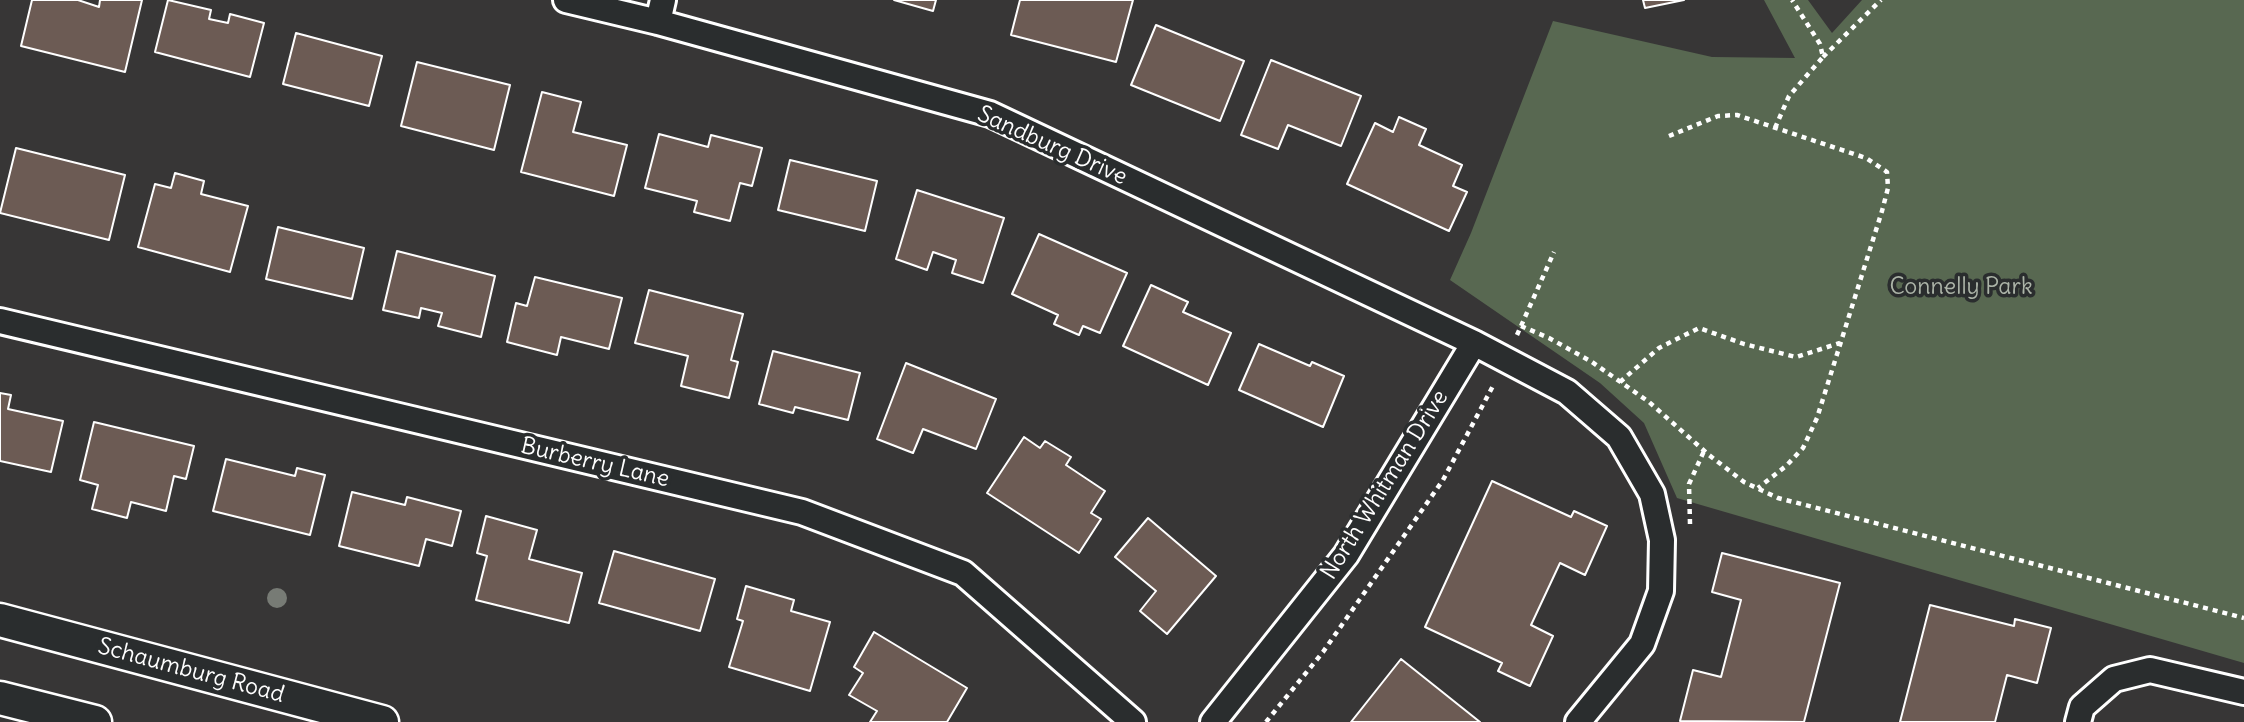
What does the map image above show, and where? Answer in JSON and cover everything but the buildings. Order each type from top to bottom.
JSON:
[{"type":"street","name":"Sandburg Drive","points":[[566,0],[660,11],[990,114],[1474,343],[1567,392],[1619,437],[1652,494],[1662,540],[1661,591],[1642,644],[1578,722]]},
{"type":"street","name":"Burberry Lane","points":[[0,321],[802,512],[963,573],[1133,722]]},
{"type":"street","name":"North Whitman Drive","points":[[1213,722],[1346,555],[1474,343]]},
{"type":"street","name":"Schaumburg Road","points":[[0,620],[382,722]]},
{"type":"street","points":[[2078,722],[2082,707],[2114,679],[2150,670],[2244,692]]},
{"type":"street","points":[[0,698],[95,722]]},
{"type":"path","points":[[1792,0],[1820,44],[1823,57]]},
{"type":"path","points":[[1776,128],[1789,96],[1823,57],[1881,0]]},
{"type":"path","points":[[1669,136],[1718,116],[1737,115],[1866,158],[1887,172],[1888,188],[1882,211],[1817,418],[1803,449],[1758,488]]},
{"type":"path","points":[[1266,722],[1323,652],[1443,480],[1507,359],[1554,252]]},
{"type":"path","points":[[1521,326],[1592,362],[1649,402],[1744,482],[1778,498],[2244,618]]},
{"type":"path","points":[[1620,382],[1659,348],[1699,328],[1744,344],[1796,357],[1840,343]]},
{"type":"path","points":[[1662,540],[1682,542],[1689,529],[1689,484],[1704,451]]},
{"type":"green space","name":"Connelly Park","points":[[1764,0],[1808,0],[1832,33],[1862,0],[2244,0],[2244,663],[1677,498],[1644,423],[1600,383],[1450,280],[1471,233],[1553,21],[1712,57],[1795,58]]}]
